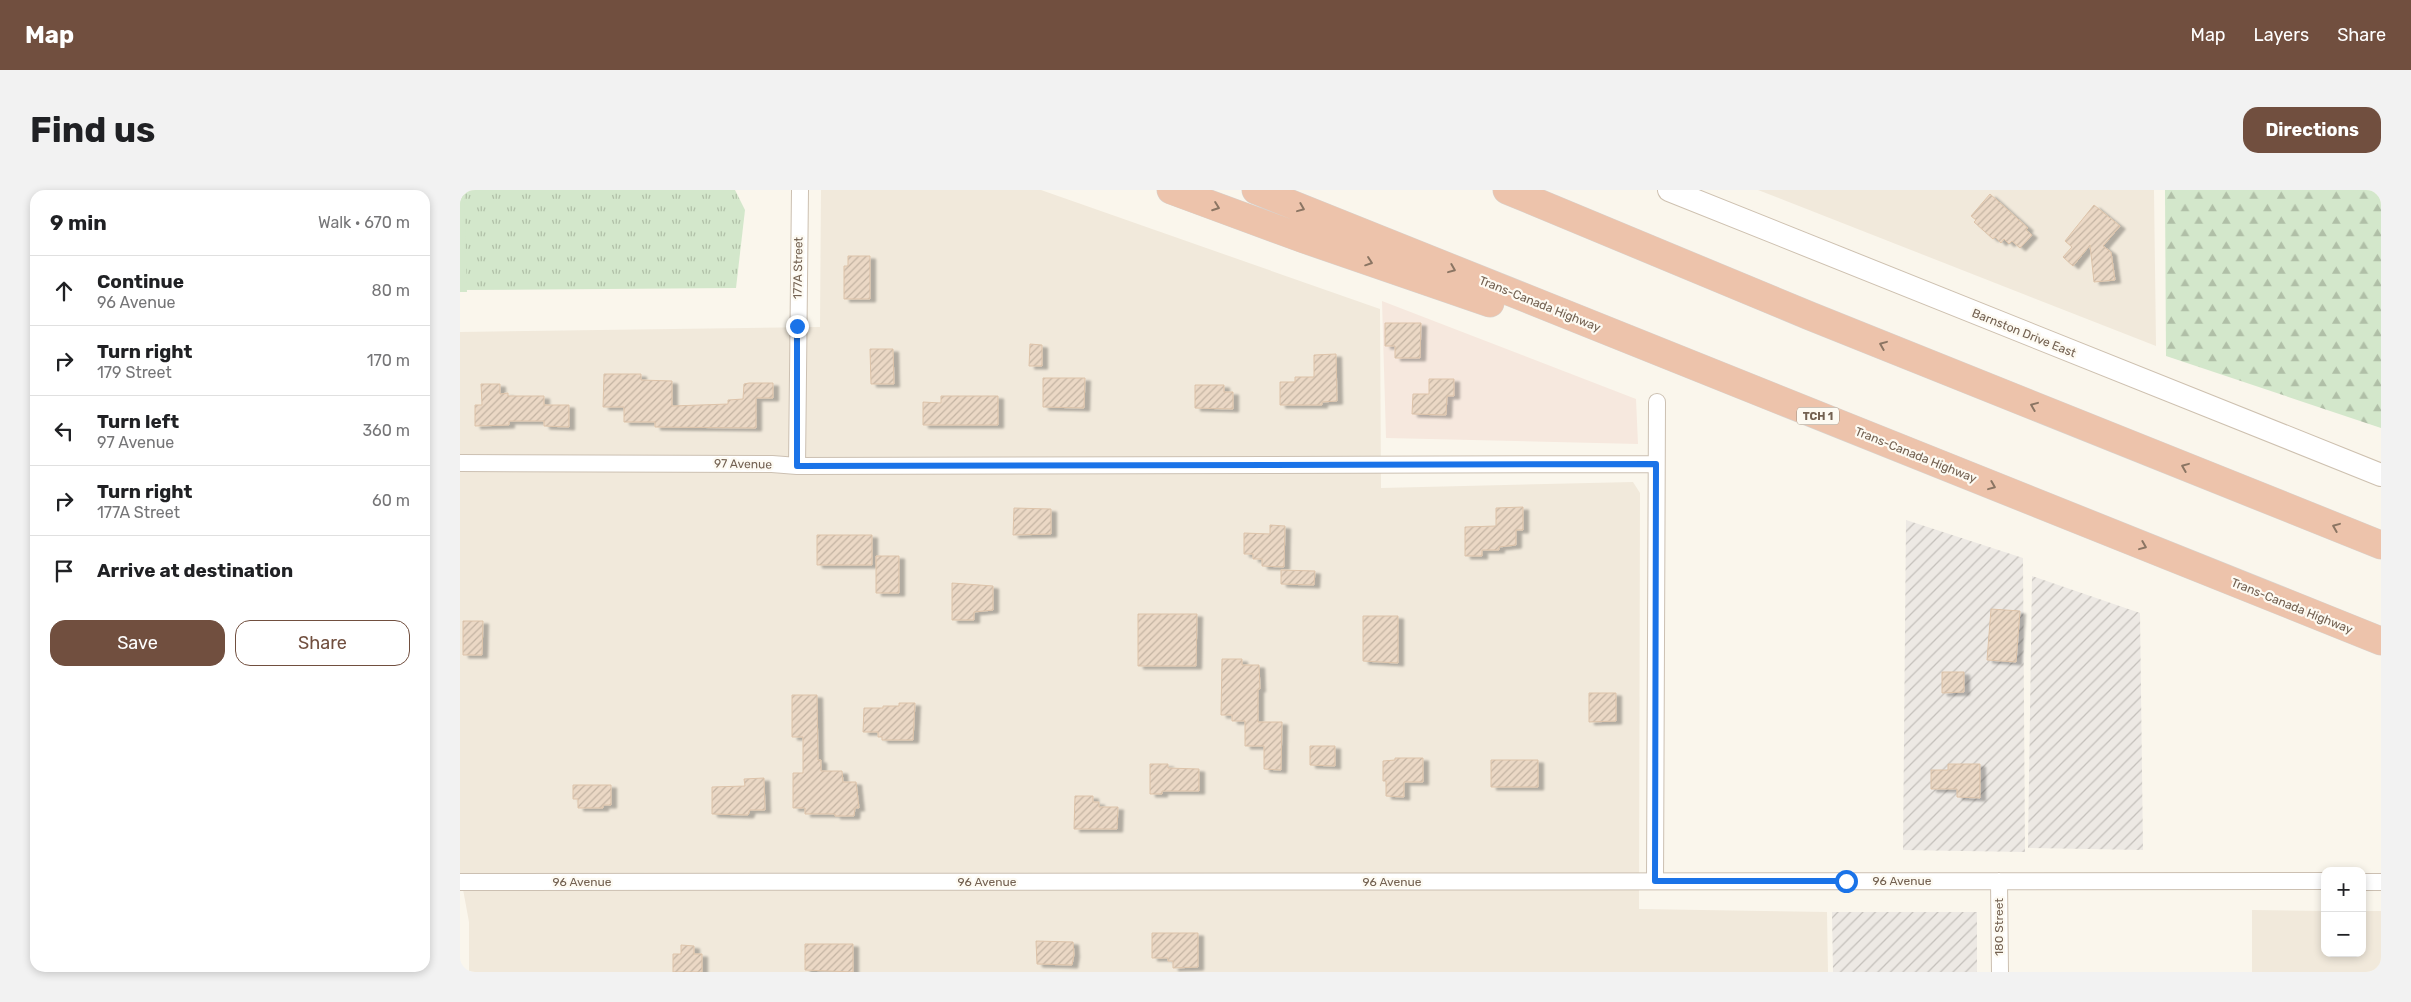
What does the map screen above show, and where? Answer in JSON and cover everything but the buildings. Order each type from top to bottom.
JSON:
[{"type":"highway","points":[[1171,190],[1322,246],[1784,403]]},
{"type":"highway","name":"Trans-Canada Highway","points":[[1256,190],[2381,641]]},
{"type":"highway","points":[[1507,190],[1810,316],[2381,545]]},
{"type":"street","name":"177A Street","points":[[797,466],[800,190]]},
{"type":"street","name":"Barnston Drive East","points":[[1669,190],[2381,475]]},
{"type":"street","points":[[1655,881],[1657,402]]},
{"type":"street","name":"97 Avenue","points":[[460,463],[772,464],[797,466],[1656,464]]},
{"type":"street","name":"180 Street","points":[[1999,881],[2000,972]]},
{"type":"street","name":"96 Avenue","points":[[460,882],[2321,882]]},
{"type":"street","points":[[2366,882],[2381,882]]},
{"type":"shaded area","points":[[821,190],[1041,190],[1380,309],[1381,488],[1633,482],[1640,493],[1639,909],[1827,912],[1828,972],[469,972],[469,922],[460,873],[460,332],[820,327]]},
{"type":"shaded area","points":[[1758,190],[2154,190],[2156,346]]},
{"type":"shaded area","points":[[1382,301],[1636,399],[1638,444],[1386,438]]},
{"type":"shaded area","points":[[1906,520],[2023,558],[2025,852],[1903,850]]},
{"type":"shaded area","points":[[2032,576],[2140,613],[2143,850],[2028,848]]},
{"type":"shaded area","points":[[2252,910],[2321,911],[2321,957],[2366,957],[2366,911],[2381,911],[2381,972],[2252,972]]},
{"type":"shaded area","points":[[1832,912],[1977,912],[1977,972],[1833,972]]},
{"type":"green space","points":[[460,190],[735,190],[745,210],[736,288],[460,290]]},
{"type":"green space","points":[[460,190],[464,190],[467,292],[460,292]]},
{"type":"green space","points":[[2165,190],[2381,190],[2381,428],[2166,356]]},
{"type":"route","points":[[797,326],[797,466],[1656,464],[1655,881],[1846,881]]}]
